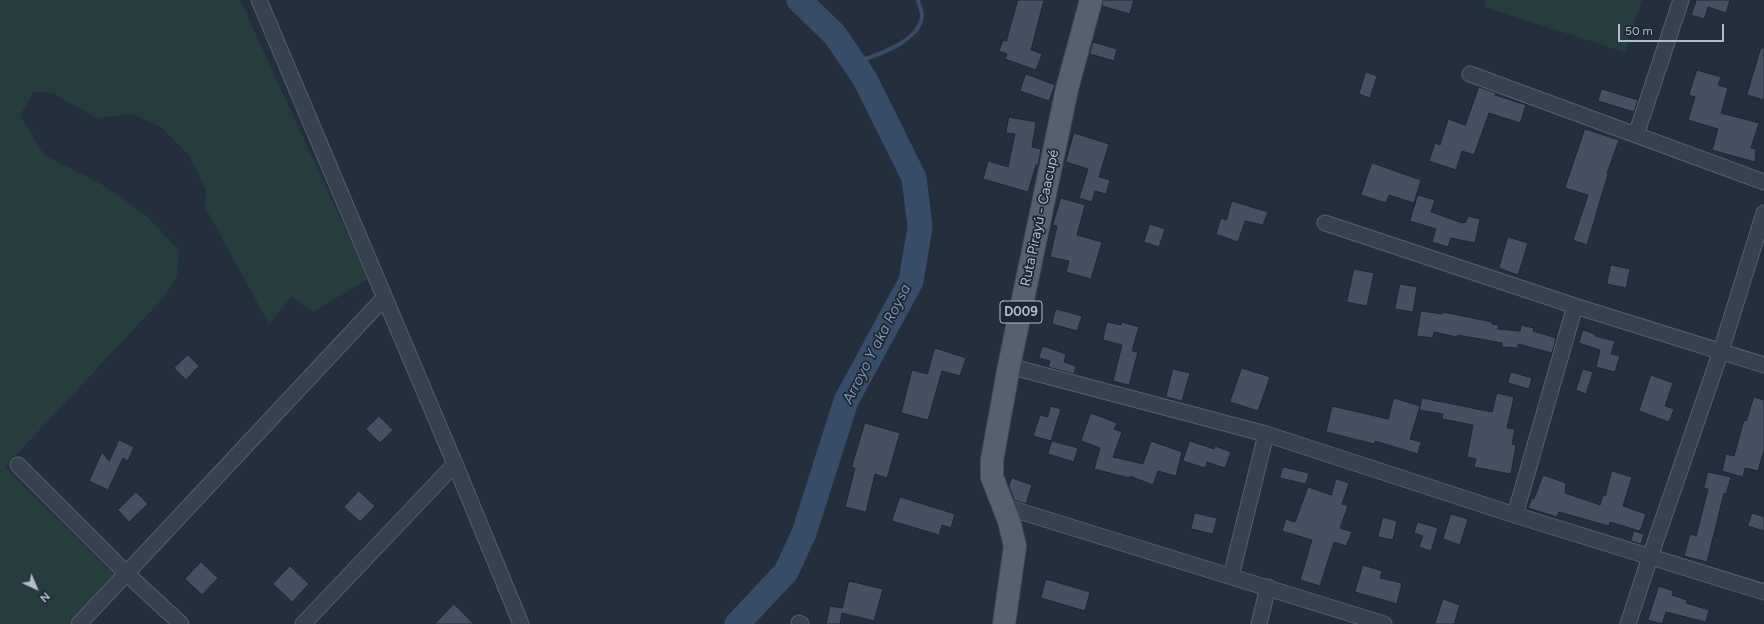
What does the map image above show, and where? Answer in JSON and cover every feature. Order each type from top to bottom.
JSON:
[{"type":"main road","name":"Ruta Pirayú - Caacupé","points":[[1004,624],[1015,546],[1009,521],[992,477],[992,460],[1009,366],[1067,88],[1091,0]]},
{"type":"street","points":[[259,0],[455,464],[520,624]]},
{"type":"street","points":[[1636,135],[1681,0]]},
{"type":"street","points":[[1470,74],[1764,182]]},
{"type":"street","points":[[1628,624],[1721,351],[1764,213]]},
{"type":"street","points":[[1325,223],[1575,306],[1764,365]]},
{"type":"street","points":[[79,624],[384,298]]},
{"type":"street","points":[[1515,515],[1575,306]]},
{"type":"street","points":[[1009,366],[1266,434],[1515,515],[1764,592]]},
{"type":"street","points":[[1231,576],[1266,434]]},
{"type":"street","points":[[303,624],[455,464]]},
{"type":"street","points":[[18,465],[126,573],[181,624]]},
{"type":"street","points":[[1003,506],[1384,624]]},
{"type":"street","points":[[1260,624],[1268,587]]},
{"type":"green space","points":[[0,0],[240,0],[368,279],[313,312],[292,296],[269,324],[205,207],[206,190],[189,155],[162,128],[133,114],[96,118],[53,93],[34,92],[20,115],[44,155],[101,184],[144,214],[179,250],[177,276],[164,297],[5,467],[114,574],[70,624],[0,624]]},
{"type":"green space","points":[[1486,0],[1642,0],[1625,52],[1484,7]]},
{"type":"building","points":[[1018,0],[1044,0],[1031,50],[1042,54],[1036,70],[1005,59],[1007,54],[999,51],[1003,40],[1006,41]]},
{"type":"building","points":[[1103,0],[1134,0],[1130,14],[1102,6]]},
{"type":"building","points":[[1694,0],[1730,0],[1726,13],[1708,7],[1704,19],[1691,15],[1696,2]]},
{"type":"building","points":[[1093,42],[1117,49],[1114,61],[1090,54]]},
{"type":"building","points":[[1761,48],[1764,48],[1764,100],[1747,95]]},
{"type":"building","points":[[1697,70],[1721,77],[1718,85],[1728,88],[1721,113],[1759,123],[1751,148],[1756,149],[1755,162],[1712,150],[1718,129],[1688,120],[1695,97],[1689,95]]},
{"type":"building","points":[[1366,72],[1377,76],[1370,98],[1359,94]]},
{"type":"building","points":[[1026,74],[1055,85],[1049,101],[1020,91]]},
{"type":"building","points":[[1479,87],[1496,93],[1495,95],[1526,105],[1520,123],[1489,113],[1474,155],[1462,151],[1456,170],[1429,161],[1435,143],[1440,145],[1448,119],[1465,125]]},
{"type":"building","points":[[1602,89],[1638,100],[1634,112],[1598,101]]},
{"type":"building","points":[[1009,117],[1036,122],[1032,147],[1041,149],[1038,165],[1036,165],[1028,192],[983,179],[988,161],[1008,167],[1015,134],[1006,133]]},
{"type":"building","points":[[1585,129],[1619,140],[1607,173],[1608,174],[1587,245],[1573,240],[1588,195],[1565,188]]},
{"type":"building","points":[[1074,133],[1109,144],[1099,177],[1110,180],[1106,194],[1095,191],[1092,202],[1079,198],[1088,169],[1066,162]]},
{"type":"building","points":[[1372,163],[1421,180],[1414,203],[1389,195],[1386,203],[1361,195]]},
{"type":"building","points":[[1418,195],[1435,200],[1431,212],[1462,223],[1466,222],[1468,216],[1480,219],[1475,243],[1451,238],[1448,247],[1432,242],[1436,229],[1410,221]]},
{"type":"building","points":[[1061,198],[1085,205],[1077,235],[1102,242],[1091,279],[1066,272],[1069,261],[1050,257],[1057,226],[1053,225]]},
{"type":"building","points":[[1232,201],[1268,212],[1263,225],[1245,221],[1238,242],[1216,234],[1221,218],[1226,220]]},
{"type":"building","points":[[1150,224],[1165,229],[1159,247],[1144,242]]},
{"type":"building","points":[[1508,237],[1528,243],[1518,275],[1499,268]]},
{"type":"building","points":[[1611,265],[1630,269],[1626,288],[1607,284]]},
{"type":"building","points":[[1354,269],[1374,273],[1367,306],[1347,302]]},
{"type":"building","points":[[1400,284],[1417,287],[1413,312],[1395,309]]},
{"type":"building","points":[[1056,309],[1082,316],[1077,331],[1052,324]]},
{"type":"building","points":[[1421,311],[1442,314],[1443,312],[1492,322],[1492,324],[1499,325],[1498,329],[1520,331],[1521,325],[1534,328],[1533,331],[1556,338],[1552,353],[1518,344],[1518,348],[1502,347],[1502,343],[1458,335],[1457,337],[1434,332],[1433,338],[1417,336]]},
{"type":"building","points":[[1107,322],[1121,325],[1122,322],[1139,327],[1132,351],[1138,352],[1129,385],[1113,381],[1122,345],[1103,340]]},
{"type":"building","points":[[1583,330],[1595,334],[1595,336],[1615,341],[1611,354],[1620,356],[1615,372],[1596,367],[1600,350],[1579,343]]},
{"type":"building","points":[[1043,346],[1066,354],[1064,362],[1076,366],[1074,374],[1048,367],[1050,361],[1039,358]]},
{"type":"building","points":[[935,348],[966,358],[960,376],[942,371],[928,420],[901,413],[912,370],[927,374]]},
{"type":"building","points":[[188,355],[199,366],[186,380],[174,368]]},
{"type":"building","points":[[1242,368],[1270,377],[1258,411],[1230,402]]},
{"type":"building","points":[[1173,369],[1190,373],[1182,401],[1166,397]]},
{"type":"building","points":[[1583,369],[1593,372],[1586,394],[1576,390]]},
{"type":"building","points":[[1511,372],[1532,378],[1529,389],[1508,383]]},
{"type":"building","points":[[1651,375],[1673,383],[1665,406],[1674,409],[1669,422],[1639,411]]},
{"type":"building","points":[[1497,393],[1514,397],[1507,428],[1515,429],[1512,444],[1516,445],[1511,474],[1474,467],[1476,459],[1467,457],[1473,425],[1442,419],[1443,414],[1419,410],[1422,398],[1492,412]]},
{"type":"building","points":[[1754,397],[1764,400],[1764,450],[1758,471],[1745,468],[1743,477],[1722,471],[1726,454],[1734,456],[1744,420],[1746,421]]},
{"type":"building","points":[[1394,398],[1420,406],[1410,439],[1421,442],[1418,454],[1375,441],[1374,444],[1326,432],[1332,406],[1388,419]]},
{"type":"building","points":[[1051,406],[1061,409],[1051,441],[1033,436],[1040,415],[1047,417]]},
{"type":"building","points":[[1091,413],[1117,423],[1114,429],[1122,432],[1113,457],[1143,464],[1151,441],[1182,452],[1176,476],[1158,471],[1153,485],[1130,476],[1130,478],[1094,469],[1100,448],[1081,441]]},
{"type":"building","points":[[379,416],[393,430],[380,443],[366,429]]},
{"type":"building","points":[[865,423],[900,433],[887,478],[875,474],[866,512],[845,507],[855,468],[852,467]]},
{"type":"building","points":[[119,440],[134,447],[128,461],[123,458],[108,490],[89,481],[102,452],[109,461]]},
{"type":"building","points":[[1052,441],[1078,448],[1074,462],[1048,454]]},
{"type":"building","points":[[1190,441],[1214,449],[1215,446],[1231,452],[1225,468],[1207,462],[1205,468],[1183,461]]},
{"type":"building","points":[[1283,467],[1309,473],[1306,484],[1280,478]]},
{"type":"building","points":[[1612,471],[1632,477],[1623,506],[1646,514],[1640,531],[1610,522],[1609,526],[1559,512],[1557,517],[1528,508],[1532,498],[1534,499],[1543,475],[1566,483],[1565,493],[1600,505],[1603,495],[1605,496]]},
{"type":"building","points":[[1708,472],[1731,477],[1726,494],[1724,493],[1707,562],[1684,556],[1690,534],[1696,536],[1708,489],[1704,488]]},
{"type":"building","points":[[1012,478],[1032,485],[1026,504],[1014,500],[1009,486]]},
{"type":"building","points":[[1336,479],[1349,483],[1342,504],[1348,506],[1340,528],[1352,532],[1346,546],[1334,542],[1320,586],[1300,580],[1312,540],[1282,531],[1286,519],[1295,522],[1308,487],[1331,495]]},
{"type":"building","points":[[359,491],[375,506],[360,522],[344,507]]},
{"type":"building","points":[[136,492],[148,504],[129,522],[118,510]]},
{"type":"building","points":[[900,497],[955,514],[951,528],[942,525],[939,535],[892,521]]},
{"type":"building","points":[[1195,513],[1217,518],[1213,534],[1191,529]]},
{"type":"building","points":[[1752,513],[1764,517],[1764,531],[1748,526]]},
{"type":"building","points":[[1451,514],[1468,519],[1460,545],[1443,539]]},
{"type":"building","points":[[1383,517],[1397,521],[1393,540],[1378,537]]},
{"type":"building","points":[[1418,522],[1438,528],[1431,551],[1419,547],[1423,536],[1414,533]]},
{"type":"building","points":[[1634,531],[1644,534],[1641,544],[1631,541]]},
{"type":"building","points":[[201,562],[218,578],[202,595],[185,579]]},
{"type":"building","points":[[1363,565],[1382,571],[1380,578],[1402,583],[1397,604],[1355,592]]},
{"type":"building","points":[[290,566],[309,584],[292,602],[273,584]]},
{"type":"building","points":[[1046,579],[1090,592],[1085,611],[1041,598]]},
{"type":"building","points":[[849,581],[883,589],[874,621],[842,613],[840,624],[826,624],[830,606],[842,608]]},
{"type":"building","points":[[1659,586],[1673,591],[1672,595],[1687,600],[1686,603],[1709,610],[1706,622],[1666,612],[1662,624],[1648,620]]},
{"type":"building","points":[[1443,599],[1460,605],[1454,624],[1435,624]]},
{"type":"building","points":[[454,604],[474,624],[435,624]]},
{"type":"waterway","name":"Arroyo Y aka Roysa","points":[[737,624],[786,572],[804,533],[846,401],[911,281],[920,227],[914,178],[865,79],[835,35],[799,0]]},
{"type":"waterway","points":[[854,63],[884,52],[914,33],[920,25],[922,15],[918,0]]}]
